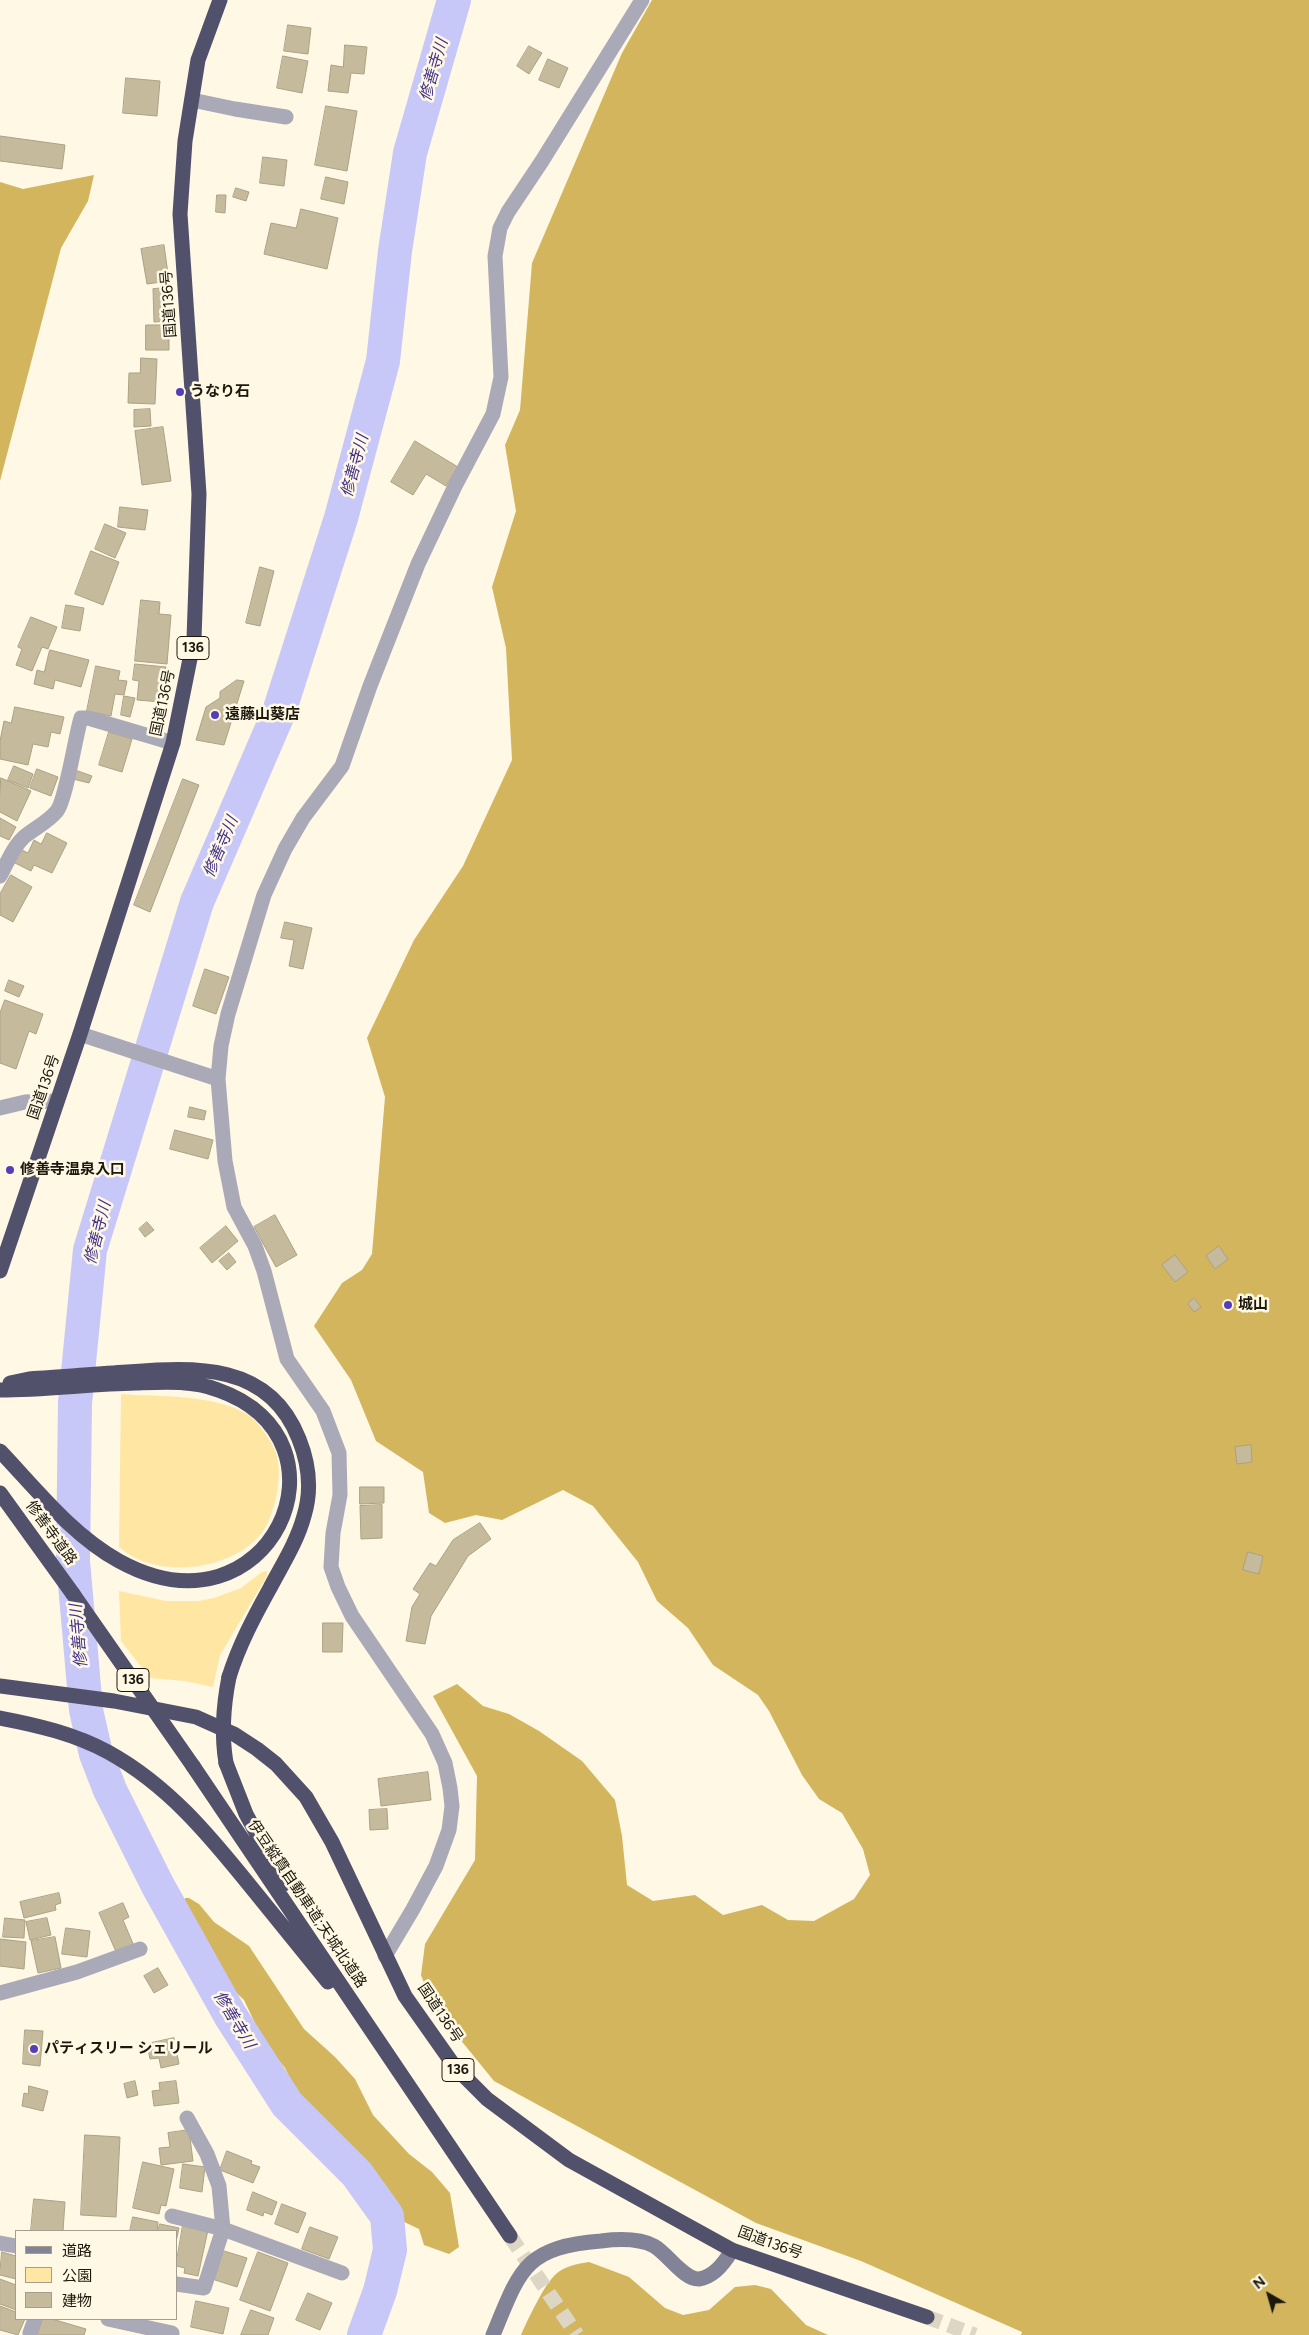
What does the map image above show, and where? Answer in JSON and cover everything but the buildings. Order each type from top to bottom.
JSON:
[{"type":"highway","name":"国道136号","points":[[0,1272],[80,1034],[173,743],[194,639],[199,503],[180,214],[185,141],[198,60],[220,0]]},
{"type":"highway","points":[[0,1390],[188,1368],[228,1374],[261,1390],[287,1415],[303,1448],[309,1482],[308,1499],[304,1517],[288,1555],[243,1638],[229,1677],[222,1719],[226,1763],[238,1797],[256,1836],[348,1987],[365,2021]]},
{"type":"highway","points":[[0,1451],[62,1516],[99,1548],[136,1569],[165,1577],[194,1580],[216,1578],[233,1571],[264,1549],[274,1536],[282,1520],[289,1485],[284,1448],[276,1432],[264,1417],[234,1396],[216,1389],[178,1382],[112,1378]]},
{"type":"highway","points":[[0,1385],[30,1385]]},
{"type":"highway","name":"修善寺道路","points":[[0,1493],[73,1594]]},
{"type":"highway","name":"伊豆縦貫自動車道;天城北道路","points":[[73,1594],[194,1766],[510,2236]]},
{"type":"highway","name":"国道136号","points":[[0,1686],[114,1702],[196,1717],[234,1734],[276,1764],[306,1797],[319,1818],[406,1996],[455,2067],[487,2099],[569,2160],[732,2250],[927,2317]]},
{"type":"highway","points":[[0,1718],[31,1724],[82,1740],[107,1752],[156,1784],[198,1822],[387,2055]]},
{"type":"street","points":[[385,1956],[436,1866],[449,1830],[452,1806],[450,1788],[444,1762],[432,1734],[352,1616],[331,1567],[340,1495],[339,1452],[323,1411],[287,1359],[264,1271],[255,1246],[234,1207],[225,1161],[218,1080],[221,1046],[228,1014],[264,895],[285,849],[303,818],[342,766],[370,686],[418,564],[455,486],[494,414],[501,377],[495,256],[500,228],[508,212],[642,0]]},
{"type":"street","points":[[192,100],[235,110],[286,116]]},
{"type":"street","points":[[0,876],[15,847],[52,815],[61,803],[75,736],[81,718],[88,718],[173,743]]},
{"type":"street","points":[[80,1034],[183,1066],[218,1080]]},
{"type":"street","points":[[0,1108],[25,1102],[57,1101]]},
{"type":"street","points":[[0,1993],[77,1972],[140,1949]]},
{"type":"street","points":[[178,2284],[204,2288],[223,2229],[219,2186],[207,2154],[187,2118]]},
{"type":"street","points":[[172,2216],[223,2229],[342,2273]]},
{"type":"street","points":[[494,2335],[513,2288],[526,2266],[542,2254],[562,2246],[622,2239],[652,2245],[669,2256],[686,2276],[698,2279],[710,2275],[724,2264],[732,2250]]},
{"type":"street","points":[[0,2242],[15,2246]]},
{"type":"street","points":[[108,2322],[174,2334]]},
{"type":"green space","points":[[121,1394],[201,1399],[216,1402],[245,1413],[257,1423],[275,1450],[279,1473],[276,1497],[271,1515],[265,1528],[252,1543],[236,1554],[217,1562],[196,1566],[174,1567],[154,1564],[135,1558],[119,1547]]},
{"type":"green space","points":[[267,1571],[267,1576],[220,1655],[213,1687],[185,1681],[150,1678],[121,1641],[119,1591],[166,1601],[199,1601],[214,1598],[241,1588],[262,1572]]},
{"type":"shaded area","points":[[652,0],[1309,0],[1309,2335],[1021,2335],[1022,2332],[861,2261],[756,2223],[494,2081],[433,2006],[421,1975],[425,1944],[475,1860],[477,1776],[433,1696],[457,1684],[483,1706],[509,1714],[539,1731],[582,1761],[615,1800],[622,1836],[627,1885],[653,1901],[695,1895],[723,1915],[762,1905],[788,1920],[814,1921],[854,1899],[870,1875],[863,1849],[842,1813],[819,1799],[802,1775],[769,1711],[758,1695],[713,1665],[688,1628],[657,1601],[638,1562],[593,1506],[563,1490],[502,1520],[476,1515],[445,1523],[429,1513],[423,1472],[376,1441],[351,1380],[314,1326],[342,1283],[362,1270],[372,1254],[385,1097],[367,1038],[414,940],[463,866],[512,760],[506,648],[492,587],[516,511],[505,445],[520,410],[532,263],[622,53]]},
{"type":"shaded area","points":[[94,175],[88,201],[61,248],[0,481],[0,182],[23,189]]},
{"type":"shaded area","points":[[185,1898],[189,1898],[199,1904],[214,1922],[249,1946],[304,2029],[335,2057],[355,2079],[373,2115],[409,2154],[432,2172],[450,2193],[459,2247],[449,2254],[424,2245],[419,2229],[400,2220],[393,2205],[353,2155],[305,2110],[285,2068],[264,2042],[244,2000],[226,1983],[210,1962],[197,1922],[183,1906]]},
{"type":"shaded area","points":[[589,2262],[629,2277],[665,2308],[683,2315],[709,2310],[735,2287],[755,2285],[771,2289],[806,2325],[828,2335],[521,2335],[547,2285],[556,2274],[567,2267]]},
{"type":"waterway","name":"修善寺川","points":[[364,2335],[380,2291],[390,2250],[387,2216],[357,2174],[287,2104],[230,2015],[158,1886],[110,1790],[96,1754],[86,1710],[73,1561],[75,1403],[90,1250],[197,902],[279,712],[341,518],[383,361],[395,251],[410,153],[454,0]]},
{"type":"tunnel","points":[[510,2236],[577,2335]]},
{"type":"tunnel","points":[[927,2317],[975,2335]]},
{"type":"place","name":"うなり石","points":[[180,392]]},
{"type":"place","name":"遠藤山葵店","points":[[215,715]]},
{"type":"place","name":"修善寺温泉入口","points":[[10,1170]]},
{"type":"place","name":"城山","points":[[1228,1305]]},
{"type":"place","name":"パティスリー シェリール","points":[[34,2049]]}]
